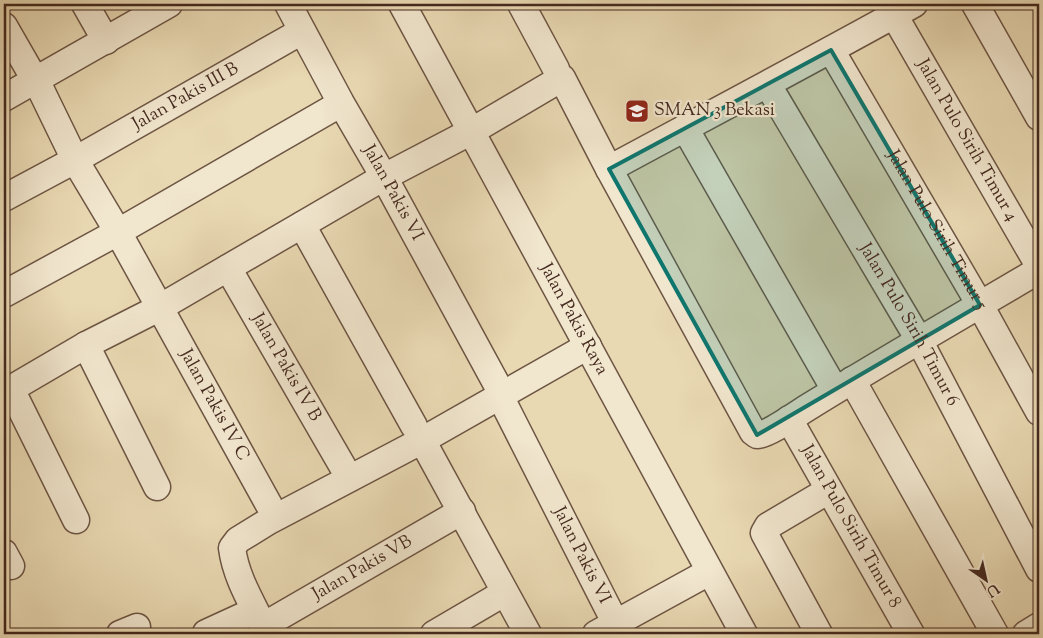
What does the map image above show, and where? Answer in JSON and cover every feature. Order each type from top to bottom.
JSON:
[{"type":"street","points":[[85,4],[106,41]]},
{"type":"street","points":[[4,98],[37,84],[169,4]]},
{"type":"street","name":"Jalan Pakis VI","points":[[288,4],[341,103],[384,177],[498,390],[611,631]]},
{"type":"street","name":"Jalan Pakis Raya","points":[[402,4],[744,634]]},
{"type":"street","points":[[521,4],[556,69]]},
{"type":"street","points":[[975,4],[1039,117]]},
{"type":"street","points":[[609,169],[768,85],[904,9]]},
{"type":"street","name":"Jalan Pulo Sirih Timur 4","points":[[904,9],[1039,266]]},
{"type":"street","name":"Jalan Pakis IV C","points":[[4,26],[37,84],[75,160],[118,232],[269,505]]},
{"type":"street","name":"Jalan Pakis III B","points":[[4,198],[75,160],[295,34]]},
{"type":"street","name":"Jalan Pulo Sirih Timur 5","points":[[832,50],[980,305],[1039,412]]},
{"type":"street","points":[[76,520],[8,391],[86,345],[159,308],[384,177],[472,131],[562,78],[609,169],[754,432],[760,435],[1039,270]]},
{"type":"street","name":"Jalan Pulo Sirih Timur 6","points":[[768,85],[919,340],[1039,569]]},
{"type":"street","points":[[4,294],[118,232],[333,108]]},
{"type":"street","points":[[685,128],[995,634]]},
{"type":"street","points":[[302,225],[414,426]]},
{"type":"street","name":"Jalan Pakis IV B","points":[[228,268],[344,467]]},
{"type":"street","points":[[86,345],[157,487]]},
{"type":"street","points":[[261,624],[234,561],[232,548],[238,540],[269,521],[421,441],[498,390],[588,346]]},
{"type":"street","name":"Jalan Pulo Sirih Timur 8","points":[[789,419],[911,634]]},
{"type":"street","points":[[428,451],[528,634]]},
{"type":"street","points":[[819,634],[764,533],[768,526],[829,490]]},
{"type":"street","name":"Jalan Pakis VB","points":[[206,633],[261,624],[462,511]]},
{"type":"street","points":[[611,631],[709,572]]},
{"type":"street","points":[[434,634],[504,593]]},
{"type":"street","points":[[1026,634],[1039,626]]},
{"type":"highlighted area","points":[[831,50],[980,305],[757,435],[609,169]]},
{"type":"place","name":"SMAN 3 Bekasi","points":[[637,111]]}]
